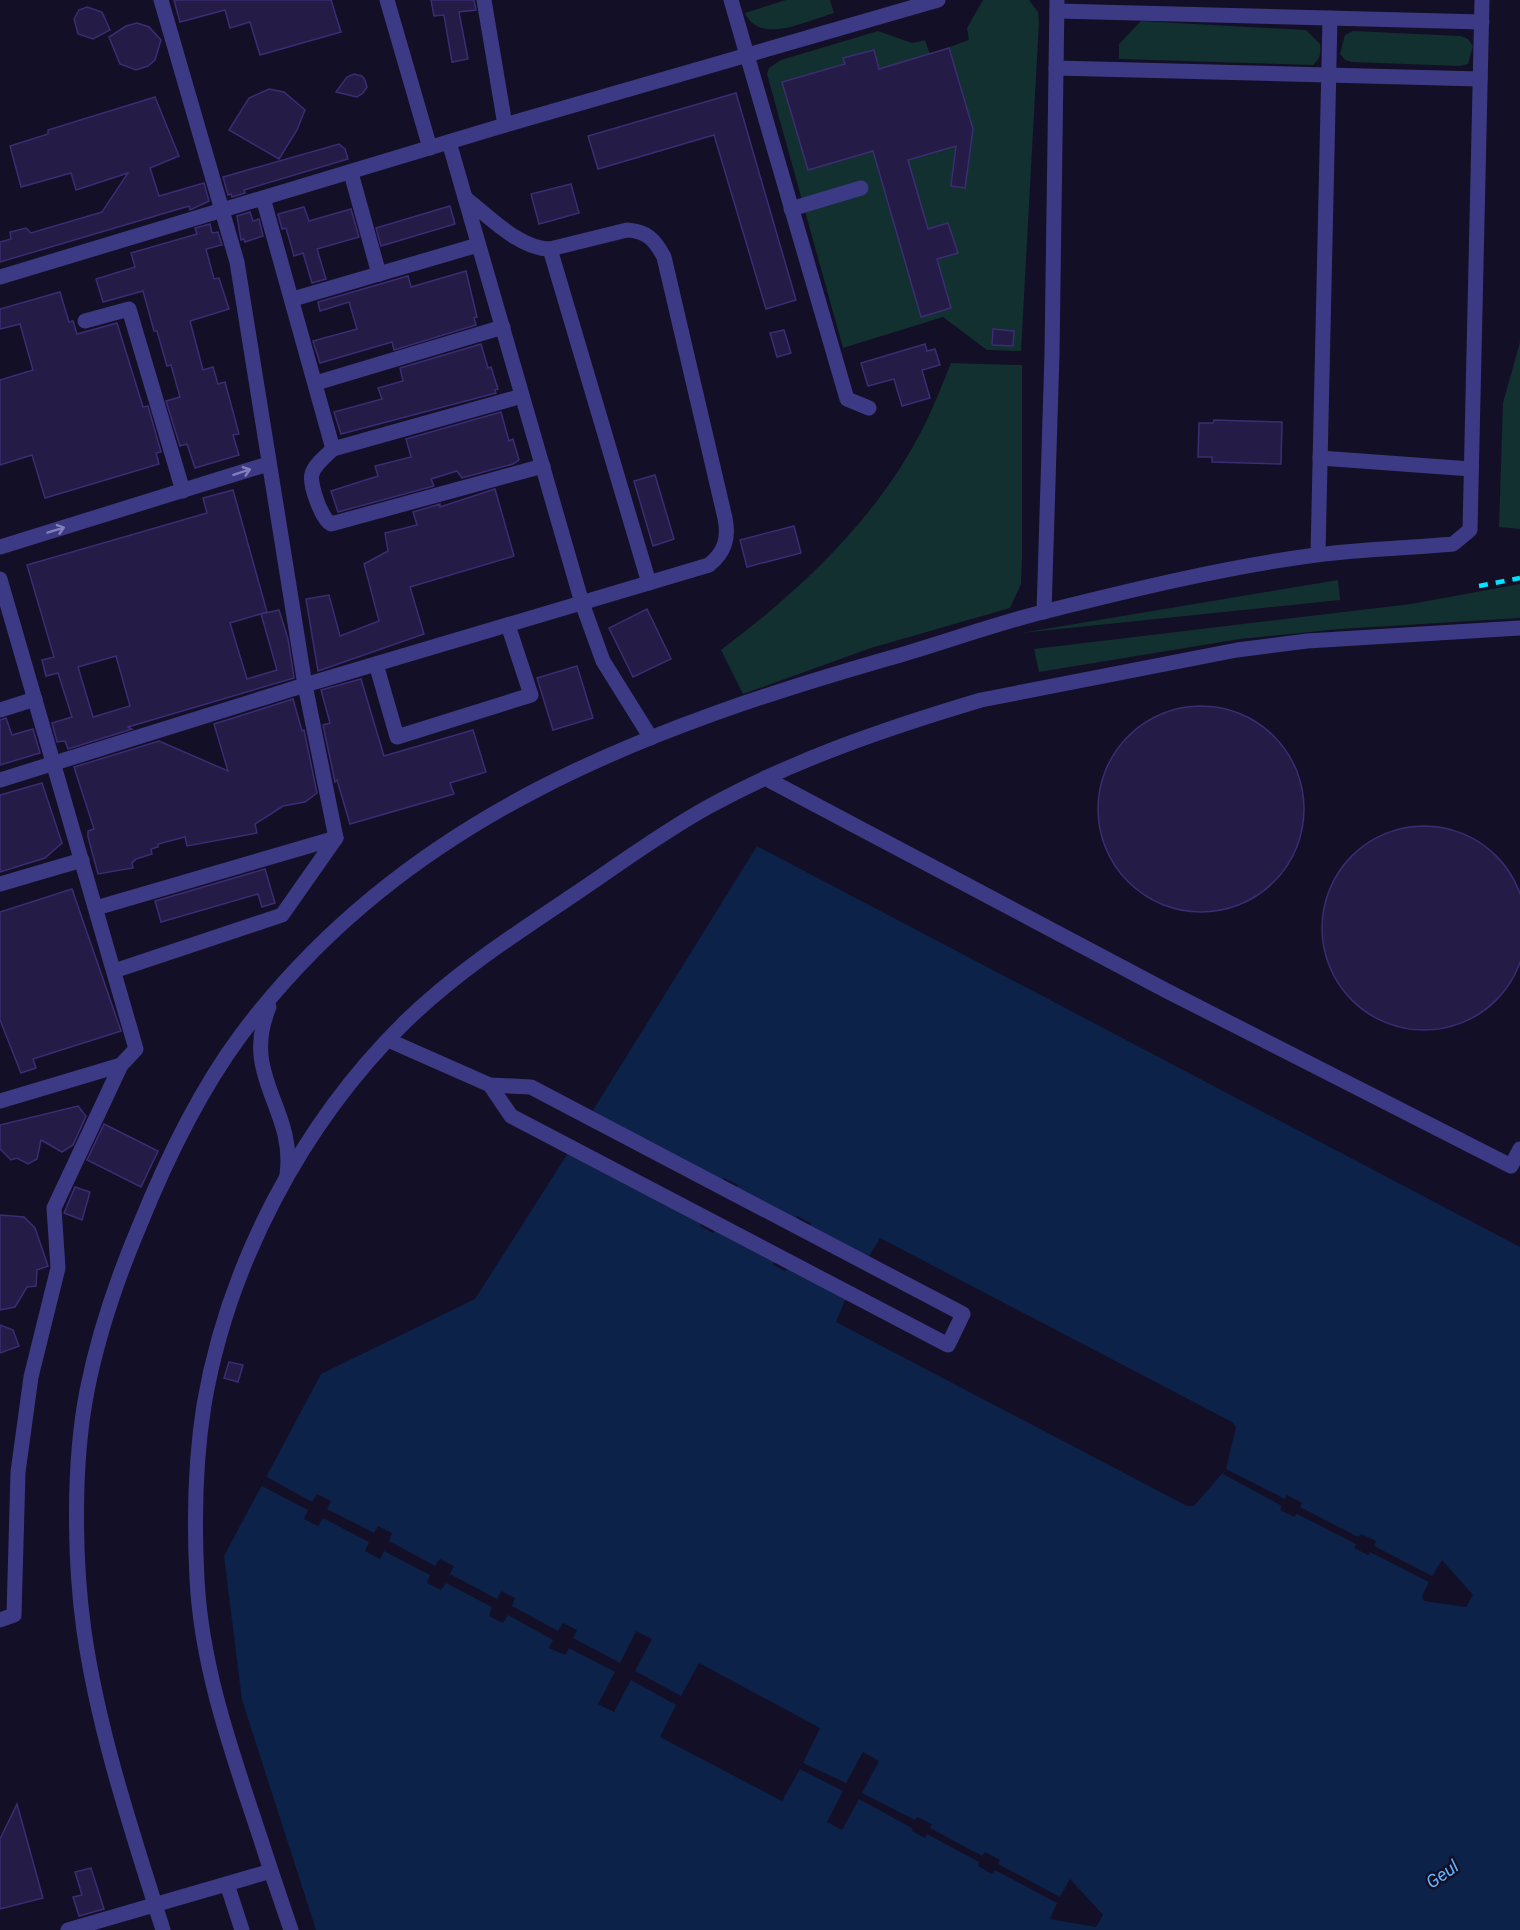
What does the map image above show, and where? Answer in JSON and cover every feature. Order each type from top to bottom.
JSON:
[{"type":"street","points":[[114,971],[282,915],[336,838],[305,685],[237,262],[161,0]]},
{"type":"street","points":[[387,0],[430,148]]},
{"type":"street","points":[[484,0],[505,125]]},
{"type":"street","points":[[731,0],[847,399],[869,408]]},
{"type":"street","points":[[884,0],[888,16]]},
{"type":"street","points":[[0,277],[505,125],[938,0]]},
{"type":"street","points":[[163,1930],[104,1735],[83,1626],[77,1519],[79,1458],[87,1391],[121,1270],[153,1193],[190,1116],[239,1038],[277,989],[335,928],[444,842],[521,796],[651,738],[848,670],[1044,612],[1198,577],[1318,555],[1453,544],[1470,530],[1482,0]]},
{"type":"street","points":[[1044,612],[1052,354],[1057,6],[1482,22]]},
{"type":"street","points":[[1318,555],[1330,18]]},
{"type":"street","points":[[1056,68],[1480,79]]},
{"type":"street","points":[[448,142],[582,603],[603,661],[651,738]]},
{"type":"street","points":[[351,172],[379,274]]},
{"type":"street","points":[[791,209],[861,188]]},
{"type":"street","points":[[263,198],[333,449]]},
{"type":"street","points":[[0,780],[305,685],[709,565],[718,557],[725,547],[728,533],[664,257],[650,236],[640,231],[627,230],[550,249],[541,249],[518,238],[465,198]]},
{"type":"street","points":[[293,299],[478,245]]},
{"type":"street","points":[[550,249],[649,583]]},
{"type":"street","points":[[86,321],[129,309],[183,491]]},
{"type":"street","points":[[316,383],[503,327]]},
{"type":"street","points":[[522,396],[333,449],[311,474],[322,516],[331,524],[543,466]]},
{"type":"street","points":[[1320,458],[1472,469]]},
{"type":"street","points":[[0,547],[268,464]]},
{"type":"street","points":[[0,579],[136,1049],[121,1065],[54,1208],[58,1268],[31,1377],[18,1472],[14,1616],[0,1620]]},
{"type":"street","points":[[376,664],[397,737],[531,695],[508,625]]},
{"type":"street","points":[[291,1930],[217,1700],[205,1646],[197,1581],[197,1479],[204,1407],[215,1352],[230,1303],[250,1251],[287,1180],[334,1105],[388,1040],[429,1000],[476,961],[654,840],[706,808],[765,778],[825,752],[942,711],[981,700],[1237,650],[1307,641],[1520,628]]},
{"type":"street","points":[[0,710],[35,699]]},
{"type":"street","points":[[765,778],[1167,991],[1512,1166],[1520,1149]]},
{"type":"street","points":[[96,908],[336,838]]},
{"type":"street","points":[[0,884],[82,860]]},
{"type":"street","points":[[277,989],[263,1022],[259,1041],[260,1061],[289,1146],[287,1180]]},
{"type":"street","points":[[388,1040],[490,1085],[531,1087],[963,1314],[948,1345],[511,1116],[490,1085]]},
{"type":"street","points":[[0,1101],[121,1065]]},
{"type":"street","points":[[68,1930],[271,1871]]},
{"type":"street","points":[[227,1884],[242,1930]]},
{"type":"green space","points":[[786,0],[830,0],[834,13],[798,25],[773,29],[762,28],[752,23],[745,13]]},
{"type":"green space","points":[[983,0],[1029,0],[1038,12],[1021,351],[987,350],[943,317],[843,348],[767,74],[769,68],[781,60],[878,31],[912,43],[925,40],[930,54],[969,40],[967,28]]},
{"type":"green space","points":[[1141,21],[1306,30],[1320,44],[1320,53],[1313,65],[1119,59],[1119,44]]},
{"type":"green space","points":[[1353,31],[1461,36],[1468,39],[1473,46],[1468,64],[1460,66],[1352,62],[1345,60],[1340,54],[1345,35]]},
{"type":"green space","points":[[1520,342],[1520,529],[1499,527],[1503,403]]},
{"type":"green space","points":[[951,363],[1022,365],[1021,584],[1010,608],[871,648],[743,694],[721,650],[810,575],[863,519],[907,456],[926,422]]},
{"type":"green space","points":[[1338,580],[1340,600],[1021,633]]},
{"type":"green space","points":[[1520,584],[1520,618],[1340,629],[1240,639],[1039,672],[1034,649],[1411,604]]},
{"type":"water","name":"Geul","points":[[757,846],[1520,1247],[1520,1930],[316,1930],[242,1700],[224,1556],[321,1374],[475,1299],[568,1153],[701,1222],[700,1226],[713,1233],[716,1230],[774,1261],[773,1265],[785,1271],[788,1268],[846,1298],[836,1322],[1187,1506],[1194,1506],[1226,1469],[1236,1427],[1232,1422],[880,1238],[868,1258],[810,1228],[811,1223],[797,1216],[795,1220],[737,1189],[738,1185],[724,1178],[722,1181],[592,1112]]},
{"type":"pier","points":[[1226,1469],[1285,1499],[1287,1495],[1302,1503],[1300,1507],[1358,1537],[1361,1534],[1376,1541],[1374,1546],[1432,1576],[1442,1560],[1473,1595],[1466,1607],[1424,1601],[1422,1596],[1429,1582],[1370,1552],[1368,1555],[1354,1548],[1356,1544],[1297,1514],[1294,1517],[1280,1510],[1282,1506],[1223,1474]]},
{"type":"pier","points":[[265,1476],[312,1502],[317,1494],[331,1501],[327,1509],[374,1533],[378,1526],[392,1533],[389,1541],[435,1566],[440,1559],[454,1566],[450,1574],[497,1599],[501,1591],[515,1598],[512,1606],[558,1631],[563,1623],[577,1630],[573,1638],[620,1663],[636,1631],[652,1639],[635,1671],[681,1696],[699,1663],[820,1728],[803,1763],[846,1783],[863,1752],[879,1761],[862,1793],[915,1820],[917,1817],[932,1824],[930,1828],[982,1856],[985,1852],[1000,1860],[998,1864],[1060,1897],[1070,1879],[1103,1915],[1096,1927],[1050,1919],[1057,1903],[995,1870],[992,1874],[978,1866],[979,1862],[927,1834],[925,1838],[912,1831],[912,1828],[859,1799],[842,1830],[827,1822],[843,1791],[800,1769],[782,1801],[660,1737],[676,1705],[631,1680],[614,1712],[598,1704],[615,1672],[569,1648],[565,1655],[549,1648],[553,1640],[508,1615],[503,1623],[489,1616],[492,1607],[446,1583],[441,1590],[427,1583],[430,1575],[384,1551],[380,1559],[365,1551],[369,1542],[323,1518],[318,1526],[304,1519],[308,1510],[260,1485]]},
{"type":"building","points":[[174,0],[331,0],[341,32],[260,55],[250,22],[230,28],[225,10],[180,22]]},
{"type":"building","points":[[431,0],[474,0],[476,10],[459,12],[468,59],[452,62],[444,15],[434,16]]},
{"type":"building","points":[[87,7],[102,12],[110,30],[93,39],[78,34],[74,19],[79,10]]},
{"type":"building","points":[[137,23],[149,27],[161,40],[155,60],[148,66],[136,70],[120,64],[109,37],[126,26]]},
{"type":"building","points":[[949,48],[973,129],[965,188],[951,186],[956,146],[908,160],[928,229],[948,223],[958,253],[937,259],[951,308],[921,317],[873,151],[808,170],[782,82],[845,64],[843,58],[874,50],[879,69]]},
{"type":"building","points":[[354,74],[362,76],[365,80],[367,87],[363,93],[357,97],[336,92],[347,77]]},
{"type":"building","points":[[269,89],[284,92],[305,110],[297,130],[279,159],[229,130],[249,98]]},
{"type":"building","points":[[736,93],[796,300],[766,309],[714,135],[598,169],[588,136]]},
{"type":"building","points":[[155,97],[179,156],[150,168],[159,196],[204,183],[209,201],[190,210],[189,206],[0,262],[0,242],[11,239],[10,232],[26,228],[31,233],[102,212],[128,173],[76,190],[71,173],[21,187],[10,146],[48,134],[48,130]]},
{"type":"building","points":[[339,144],[345,149],[348,159],[244,190],[245,193],[232,197],[231,194],[228,195],[223,177]]},
{"type":"building","points":[[571,184],[579,213],[539,224],[531,194]]},
{"type":"building","points":[[450,206],[455,224],[381,246],[376,228]]},
{"type":"building","points":[[304,207],[309,221],[351,209],[359,237],[317,249],[326,279],[312,283],[303,253],[294,256],[286,228],[282,229],[278,214]]},
{"type":"building","points":[[250,212],[253,221],[259,219],[263,236],[245,242],[244,239],[241,240],[237,216]]},
{"type":"building","points":[[210,224],[212,233],[218,232],[222,245],[206,249],[214,279],[219,278],[229,309],[190,321],[203,370],[213,367],[218,384],[225,382],[239,434],[233,435],[239,455],[195,468],[187,444],[180,446],[166,401],[180,397],[171,365],[167,366],[157,331],[154,331],[143,291],[103,302],[96,279],[135,267],[131,253],[197,234],[195,228]]},
{"type":"building","points":[[466,271],[477,317],[474,318],[476,325],[394,350],[392,342],[320,363],[313,341],[357,329],[349,302],[320,311],[318,302],[408,276],[411,287]]},
{"type":"building","points":[[60,292],[69,322],[73,321],[77,334],[117,323],[143,407],[148,406],[161,452],[156,453],[159,464],[45,498],[32,455],[0,465],[0,380],[33,370],[20,324],[0,329],[0,309]]},
{"type":"building","points":[[993,329],[1014,331],[1013,346],[992,345]]},
{"type":"building","points":[[784,330],[791,353],[777,357],[770,333]]},
{"type":"building","points":[[481,344],[488,368],[491,367],[498,389],[495,390],[496,393],[341,434],[334,412],[382,399],[378,388],[403,381],[400,368]]},
{"type":"building","points":[[925,344],[927,351],[935,349],[940,365],[922,370],[930,398],[902,406],[894,379],[868,386],[861,363]]},
{"type":"building","points":[[501,412],[509,441],[513,439],[519,460],[513,464],[462,478],[457,471],[431,479],[434,486],[338,512],[331,491],[378,476],[375,466],[411,457],[406,439]]},
{"type":"building","points":[[1214,420],[1282,422],[1281,464],[1212,462],[1212,457],[1198,457],[1199,423],[1213,423]]},
{"type":"building","points":[[655,475],[674,539],[653,546],[634,481]]},
{"type":"building","points":[[495,489],[514,556],[410,587],[424,634],[318,671],[306,599],[329,595],[340,636],[379,621],[364,564],[388,551],[385,533],[417,525],[413,512],[440,504],[440,507]]},
{"type":"building","points":[[233,490],[267,612],[230,623],[247,679],[277,670],[261,614],[279,610],[288,639],[294,678],[128,727],[132,729],[68,749],[65,741],[57,742],[52,723],[72,717],[58,673],[46,676],[42,660],[54,657],[27,565],[207,513],[203,498]],"holes":[[[116,656],[130,706],[93,717],[78,667]]]},
{"type":"building","points":[[794,526],[801,553],[747,567],[740,540]]},
{"type":"building","points":[[647,609],[671,659],[633,677],[609,628]]},
{"type":"building","points":[[577,666],[593,718],[553,730],[537,678]]},
{"type":"building","points":[[361,679],[384,756],[473,730],[486,772],[450,783],[454,794],[350,824],[337,780],[335,782],[323,725],[330,723],[321,690]]},
{"type":"building","points":[[293,699],[302,731],[304,730],[317,793],[305,802],[283,806],[255,824],[257,833],[187,846],[185,837],[158,844],[158,847],[151,849],[152,854],[136,859],[132,863],[133,868],[98,874],[88,837],[88,831],[94,829],[74,767],[159,741],[228,771],[214,724]]},
{"type":"building","points":[[1201,706],[1231,710],[1250,718],[1274,736],[1292,760],[1300,779],[1304,809],[1300,839],[1292,858],[1274,882],[1250,900],[1231,908],[1201,912],[1171,908],[1152,900],[1128,882],[1110,858],[1102,839],[1098,809],[1102,779],[1110,760],[1128,736],[1152,718],[1171,710]]},
{"type":"building","points":[[6,718],[12,735],[33,729],[40,753],[0,765],[0,720]]},
{"type":"building","points":[[42,783],[62,843],[45,858],[0,872],[0,795]]},
{"type":"building","points":[[1414,826],[1434,826],[1454,830],[1472,838],[1489,849],[1503,863],[1522,898],[1526,928],[1522,958],[1514,976],[1503,993],[1489,1007],[1454,1026],[1434,1030],[1414,1030],[1394,1026],[1376,1018],[1359,1007],[1345,993],[1326,958],[1322,938],[1322,918],[1326,898],[1334,880],[1345,863],[1359,849],[1394,830]]},
{"type":"building","points":[[265,869],[275,903],[262,907],[258,894],[161,922],[155,901]]},
{"type":"building","points":[[72,889],[121,1031],[33,1059],[36,1068],[21,1073],[0,1020],[0,912]]},
{"type":"building","points":[[78,1106],[86,1116],[73,1145],[62,1152],[41,1140],[37,1159],[28,1164],[17,1158],[11,1160],[0,1149],[0,1125]]},
{"type":"building","points":[[104,1124],[158,1151],[141,1187],[87,1160]]},
{"type":"building","points":[[75,1187],[90,1192],[82,1220],[64,1213]]},
{"type":"building","points":[[0,1215],[24,1217],[35,1228],[48,1266],[37,1270],[36,1286],[27,1287],[15,1307],[0,1310]]},
{"type":"building","points":[[0,1325],[13,1330],[19,1346],[0,1353]]},
{"type":"building","points":[[229,1362],[243,1365],[238,1382],[224,1378]]},
{"type":"building","points":[[17,1804],[43,1898],[0,1909],[0,1839]]},
{"type":"building","points":[[91,1868],[104,1909],[79,1916],[73,1897],[82,1895],[75,1872]]},
{"type":"railway","points":[[1479,586],[1520,578]]}]
